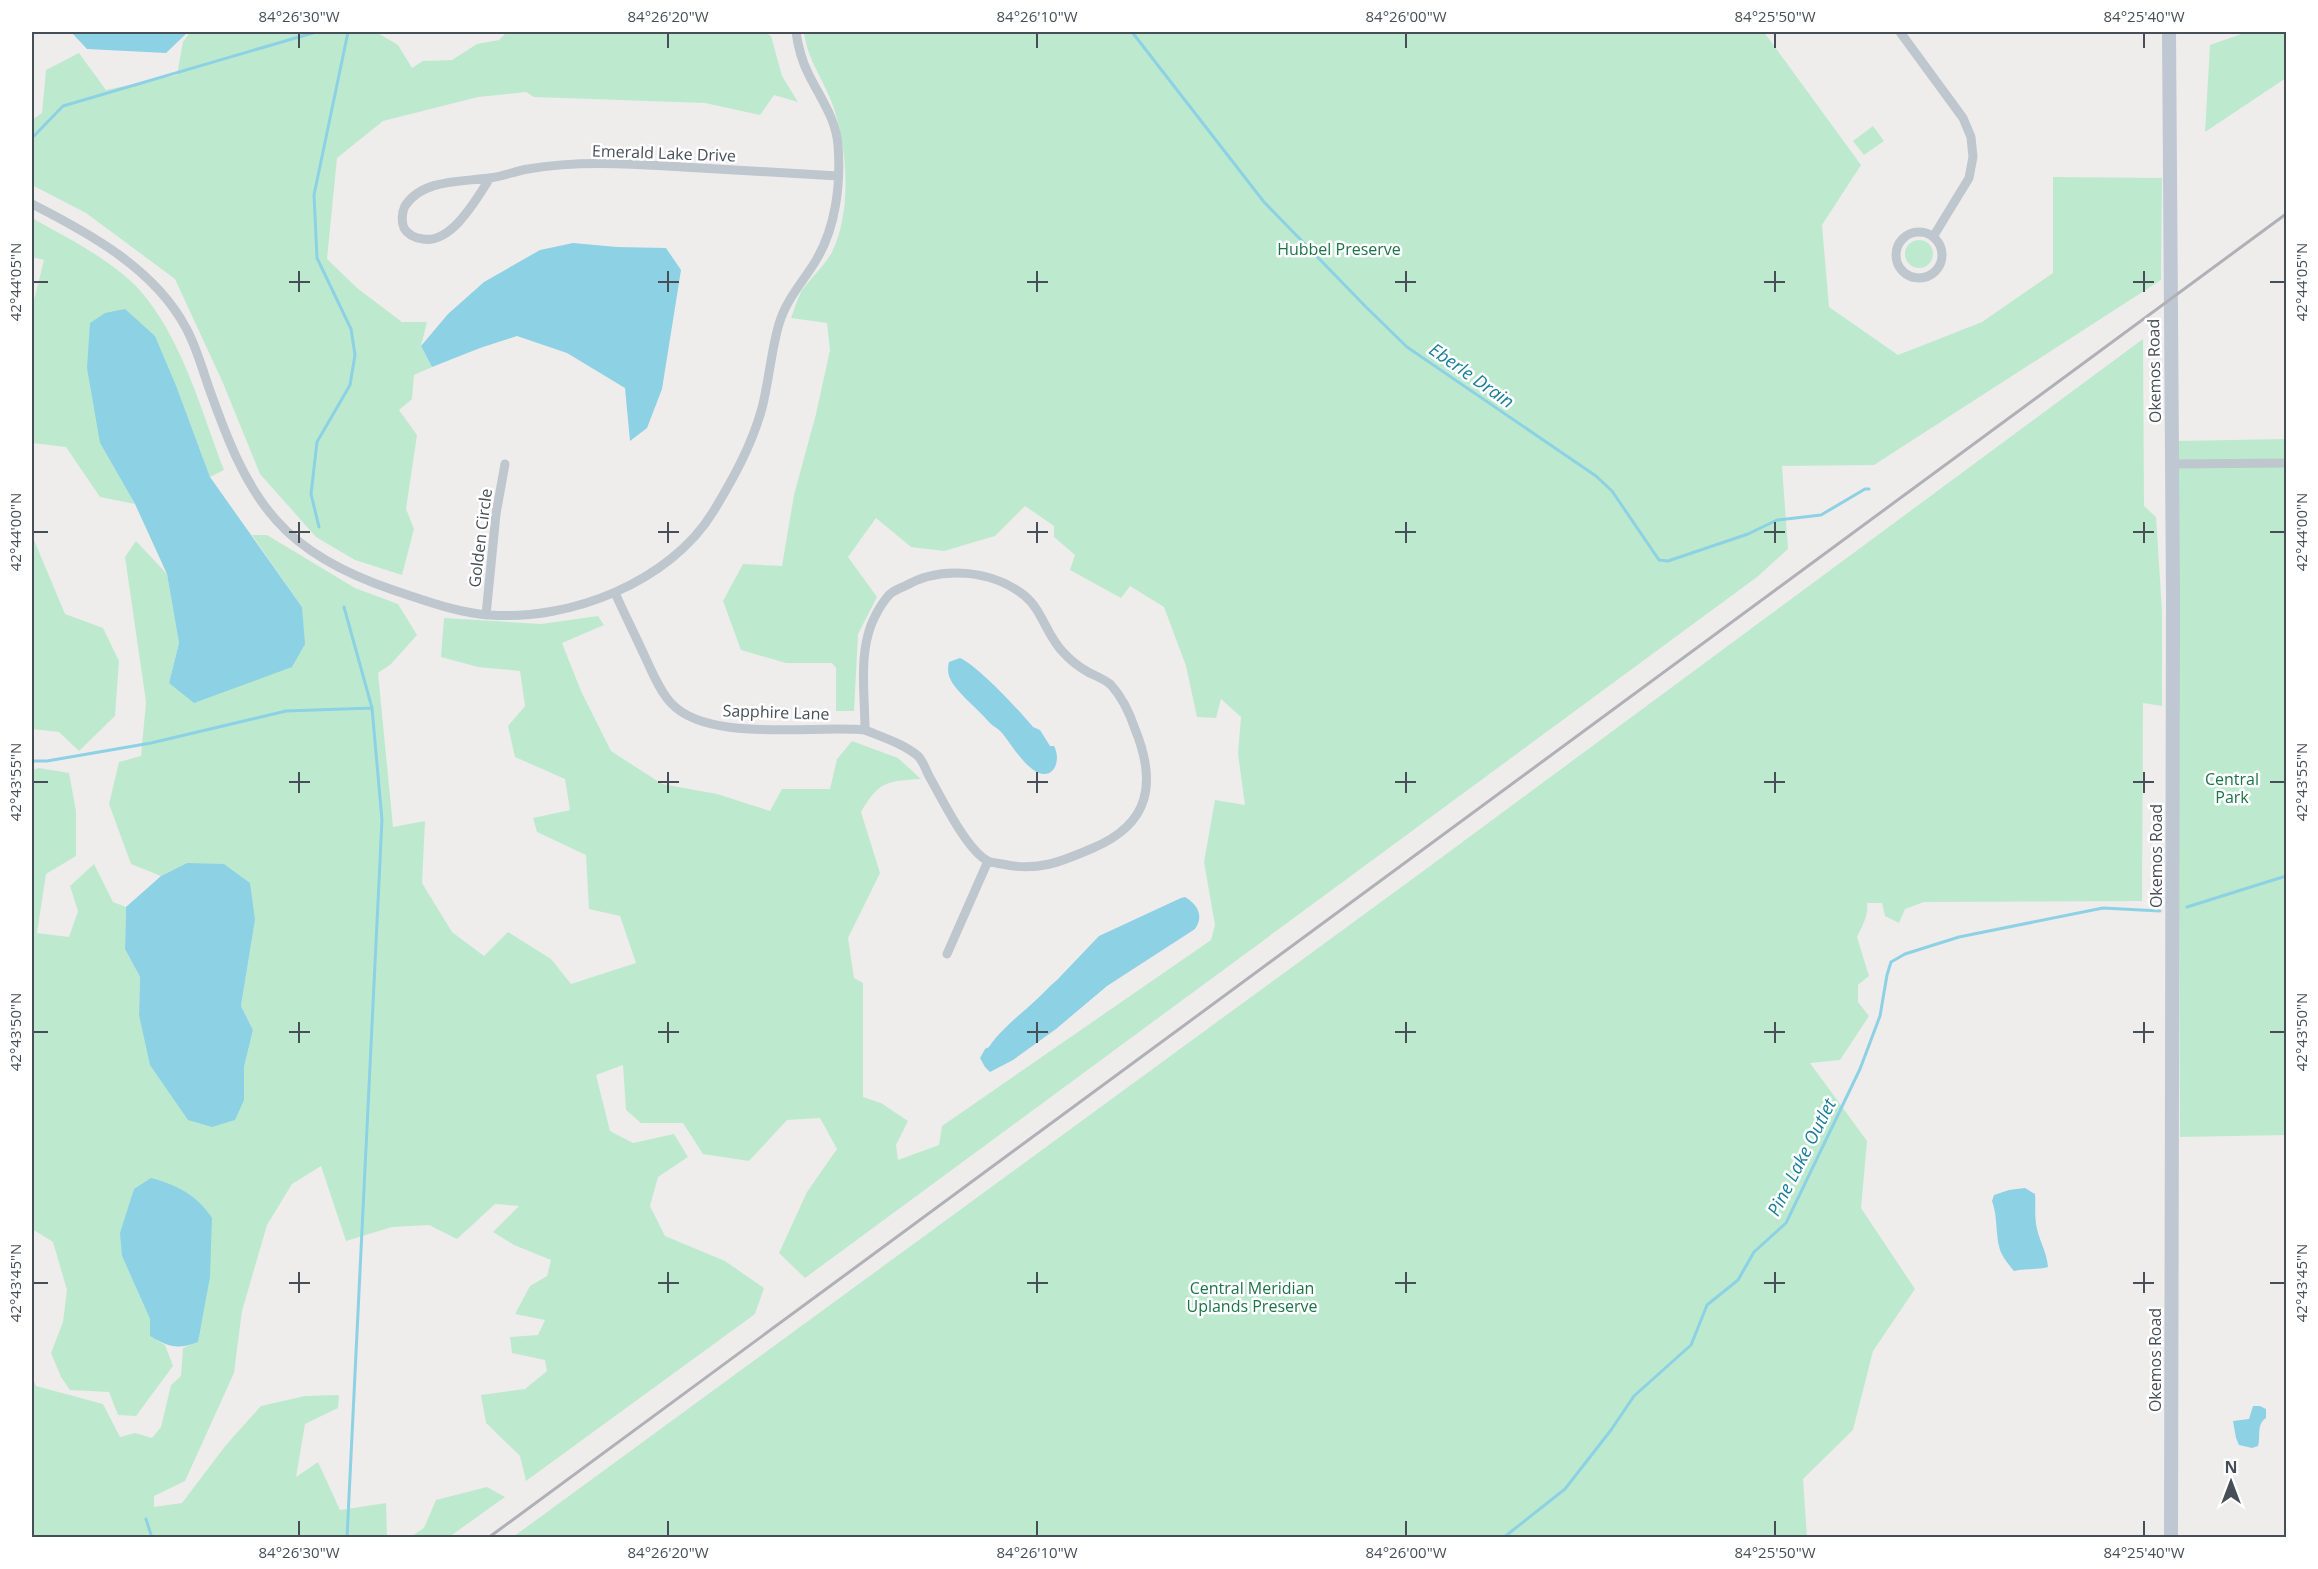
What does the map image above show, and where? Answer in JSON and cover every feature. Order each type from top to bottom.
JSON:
[{"type":"street","points":[[32,204],[86,234],[137,270],[158,288],[186,328],[232,445],[254,489],[276,520],[298,542],[371,583],[432,603],[486,615],[542,614],[615,593],[660,567],[691,542],[711,515],[741,464],[762,408],[778,325],[785,306],[814,264],[827,237],[832,220],[838,176],[838,142],[833,121],[807,71],[796,32]]},
{"type":"street","points":[[1900,32],[1964,118],[1972,147],[1971,168],[1964,188],[1933,237]]},
{"type":"street","name":"Okemos Road","points":[[2169,32],[2173,611],[2171,1538]]},
{"type":"street","name":"Emerald Lake Drive","points":[[490,178],[460,221],[444,234],[426,240],[410,234],[403,227],[404,208],[410,200],[423,191],[438,184],[490,178],[529,168],[635,165],[838,176]]},
{"type":"street","points":[[1916,232],[1933,237],[1942,252],[1937,269],[1922,278],[1905,273],[1896,258],[1900,241],[1916,232]]},
{"type":"street","name":"Golden Circle","points":[[486,615],[496,514],[505,464]]},
{"type":"street","points":[[2171,464],[2286,464]]},
{"type":"street","points":[[865,730],[865,652],[868,634],[875,616],[890,594],[913,581],[938,574],[966,573],[992,579],[1015,589],[1028,599],[1041,616],[1055,645],[1085,671],[1109,683],[1129,714],[1146,757],[1148,771],[1144,798],[1135,818],[1118,836],[1094,848],[1041,867],[1021,869],[988,861],[947,954]]},
{"type":"street","name":"Sapphire Lane","points":[[615,593],[660,687],[682,714],[718,726],[749,729],[865,730],[893,742],[919,757],[964,838],[988,861]]},
{"type":"green space","points":[[190,32],[376,32],[398,45],[412,68],[423,61],[452,60],[477,44],[499,40],[507,32],[764,32],[771,36],[782,76],[798,102],[774,95],[760,115],[705,103],[534,97],[526,92],[478,97],[383,121],[337,158],[327,259],[357,288],[402,322],[427,322],[421,346],[432,367],[414,375],[412,399],[399,410],[417,435],[406,509],[414,529],[402,575],[355,560],[316,537],[260,474],[223,383],[175,279],[86,213],[32,185],[32,120],[42,113],[46,70],[79,53],[106,90],[177,75],[183,42]]},
{"type":"green space","name":"Hubbel Preserve","points":[[804,32],[1764,32],[1861,165],[1822,225],[1829,307],[1898,355],[1982,322],[2053,273],[2053,177],[2162,178],[2161,280],[1874,465],[1782,466],[1788,549],[1757,577],[805,1278],[779,1253],[807,1192],[837,1149],[820,1118],[787,1120],[749,1161],[703,1154],[683,1123],[641,1123],[626,1110],[623,1065],[596,1075],[610,1131],[633,1143],[674,1134],[688,1157],[658,1177],[650,1206],[665,1236],[725,1261],[764,1288],[755,1314],[526,1481],[520,1456],[486,1423],[481,1395],[525,1389],[547,1371],[545,1360],[512,1353],[510,1337],[538,1335],[545,1320],[515,1314],[530,1286],[547,1276],[551,1260],[514,1245],[493,1232],[519,1206],[495,1204],[457,1239],[429,1225],[392,1227],[346,1241],[321,1166],[292,1184],[267,1225],[242,1311],[234,1373],[185,1481],[154,1496],[154,1507],[182,1503],[226,1445],[261,1406],[305,1396],[339,1395],[338,1408],[305,1424],[296,1477],[318,1462],[340,1510],[386,1503],[387,1537],[32,1537],[32,1376],[36,1386],[103,1404],[120,1437],[135,1433],[152,1438],[161,1427],[171,1385],[181,1376],[183,1348],[198,1341],[134,1189],[122,1256],[150,1319],[150,1336],[165,1345],[173,1366],[136,1416],[118,1415],[109,1392],[70,1390],[61,1377],[51,1353],[63,1322],[67,1290],[53,1242],[32,1229],[32,770],[39,768],[69,773],[76,811],[76,856],[46,874],[37,933],[69,937],[78,911],[70,886],[94,864],[113,902],[126,907],[125,949],[140,977],[139,1015],[244,1100],[244,1067],[253,1030],[241,1006],[255,920],[187,863],[161,876],[131,864],[109,804],[119,762],[141,756],[146,702],[125,557],[136,541],[167,574],[179,643],[169,683],[302,607],[252,535],[267,535],[355,588],[398,604],[417,635],[391,664],[378,673],[393,827],[425,821],[422,883],[452,932],[484,956],[508,932],[551,959],[571,984],[636,963],[620,916],[589,909],[586,855],[537,832],[533,818],[570,810],[565,779],[515,757],[508,726],[525,706],[520,671],[478,667],[441,657],[444,618],[541,624],[598,616],[604,625],[562,643],[581,691],[611,751],[662,784],[717,794],[770,811],[782,789],[830,789],[837,759],[852,741],[898,758],[921,779],[892,782],[879,788],[861,812],[880,873],[848,938],[854,978],[863,983],[863,1097],[881,1103],[908,1121],[896,1145],[898,1160],[939,1145],[942,1126],[1211,940],[1215,925],[1204,862],[1215,800],[1245,805],[1238,754],[1241,717],[1221,699],[1216,718],[1197,717],[1186,666],[1164,607],[1130,586],[1121,598],[1070,570],[1075,555],[1054,537],[1054,526],[1025,506],[995,536],[944,551],[911,547],[876,518],[848,557],[877,597],[858,634],[854,711],[836,711],[836,668],[832,663],[786,663],[741,650],[723,601],[743,564],[782,566],[794,495],[816,414],[830,350],[827,323],[791,318],[801,292],[832,252],[842,220],[846,183],[843,145],[839,128],[831,102],[809,53]]},
{"type":"green space","points":[[2247,32],[2286,32],[2286,78],[2205,132],[2210,45]]},
{"type":"green space","points":[[1873,126],[1884,141],[1864,155],[1853,141]]},
{"type":"green space","points":[[32,218],[109,264],[136,286],[147,299],[172,338],[182,360],[224,470],[210,477],[177,388],[100,443],[135,504],[100,497],[66,447],[32,443],[32,308],[44,260],[32,257]]},
{"type":"green space","points":[[1919,240],[1929,244],[1933,254],[1929,264],[1919,268],[1909,264],[1905,254],[1909,244]]},
{"type":"green space","name":"Central Meridian Uplands Preserve","points":[[2143,339],[2144,506],[2156,517],[2162,611],[2162,706],[2143,703],[2142,901],[1924,902],[1905,909],[1899,923],[1885,916],[1882,903],[1867,903],[1866,916],[1857,937],[1869,976],[1858,985],[1858,1002],[1869,1016],[1840,1060],[1810,1063],[1867,1141],[1861,1208],[1915,1289],[1873,1351],[1853,1430],[1803,1479],[1807,1537],[513,1537],[1426,869]]},
{"type":"green space","name":"Central Park","points":[[2286,439],[2286,1135],[2180,1137],[2177,441]]},
{"type":"green space","points":[[32,535],[65,614],[103,628],[119,661],[115,716],[79,751],[59,732],[32,729]]},
{"type":"green space","points":[[487,1487],[505,1497],[449,1537],[410,1537],[424,1528],[436,1500]]},
{"type":"water","points":[[71,32],[188,32],[166,53],[87,49]]},
{"type":"water","points":[[573,243],[666,248],[681,270],[662,389],[647,428],[630,441],[625,388],[567,353],[517,336],[432,367],[421,346],[448,314],[484,282],[540,250]]},
{"type":"water","points":[[125,309],[155,336],[210,477],[302,607],[305,644],[292,667],[194,703],[169,683],[179,643],[167,574],[135,504],[100,443],[87,368],[90,323],[105,313]]},
{"type":"water","points":[[960,658],[987,679],[1033,727],[1040,730],[1050,746],[1054,746],[1057,758],[1051,772],[1041,774],[1030,767],[1000,731],[953,684],[948,673],[949,662]]},
{"type":"water","points":[[187,863],[224,864],[250,883],[255,920],[241,1006],[253,1030],[244,1067],[244,1100],[235,1120],[212,1127],[188,1120],[150,1065],[139,1015],[140,977],[125,949],[126,907],[161,876]]},
{"type":"water","points":[[1185,897],[1198,911],[1199,920],[1195,929],[1107,986],[1056,1029],[1013,1060],[990,1072],[985,1067],[980,1058],[985,1049],[1099,936]]},
{"type":"water","points":[[151,1178],[186,1192],[200,1203],[212,1218],[210,1277],[198,1342],[179,1347],[168,1345],[150,1336],[150,1319],[122,1256],[120,1233],[134,1189]]},
{"type":"water","points":[[2025,1188],[2035,1194],[2036,1224],[2048,1267],[2014,1271],[2000,1250],[1992,1201],[1994,1195]]},
{"type":"water","points":[[2253,1406],[2266,1409],[2266,1418],[2260,1427],[2258,1446],[2252,1448],[2239,1445],[2233,1421],[2249,1419]]},
{"type":"waterway","points":[[32,138],[63,106],[316,32]]},
{"type":"waterway","points":[[319,527],[311,494],[317,442],[350,385],[355,355],[351,329],[317,258],[314,195],[348,32]]},
{"type":"waterway","name":"Eberle Drain","points":[[1132,32],[1264,202],[1366,307],[1407,347],[1596,476],[1612,491],[1659,560],[1668,561],[1748,534],[1777,520],[1821,515],[1865,489],[1869,489]]},
{"type":"waterway","points":[[344,607],[372,708],[382,820],[347,1538]]},
{"type":"waterway","points":[[32,761],[47,761],[151,743],[286,711],[372,708]]},
{"type":"waterway","name":"Pine Lake Outlet","points":[[2187,907],[2286,876]]},
{"type":"waterway","name":"Pine Lake Outlet","points":[[1503,1538],[1565,1489],[1634,1396],[1691,1345],[1707,1305],[1738,1280],[1754,1252],[1786,1223],[1860,1069],[1880,1016],[1891,962],[1905,954],[1959,937],[2103,908],[2160,911]]},
{"type":"waterway","points":[[146,1519],[152,1538]]},
{"type":"railway","points":[[488,1538],[2286,214]]}]
